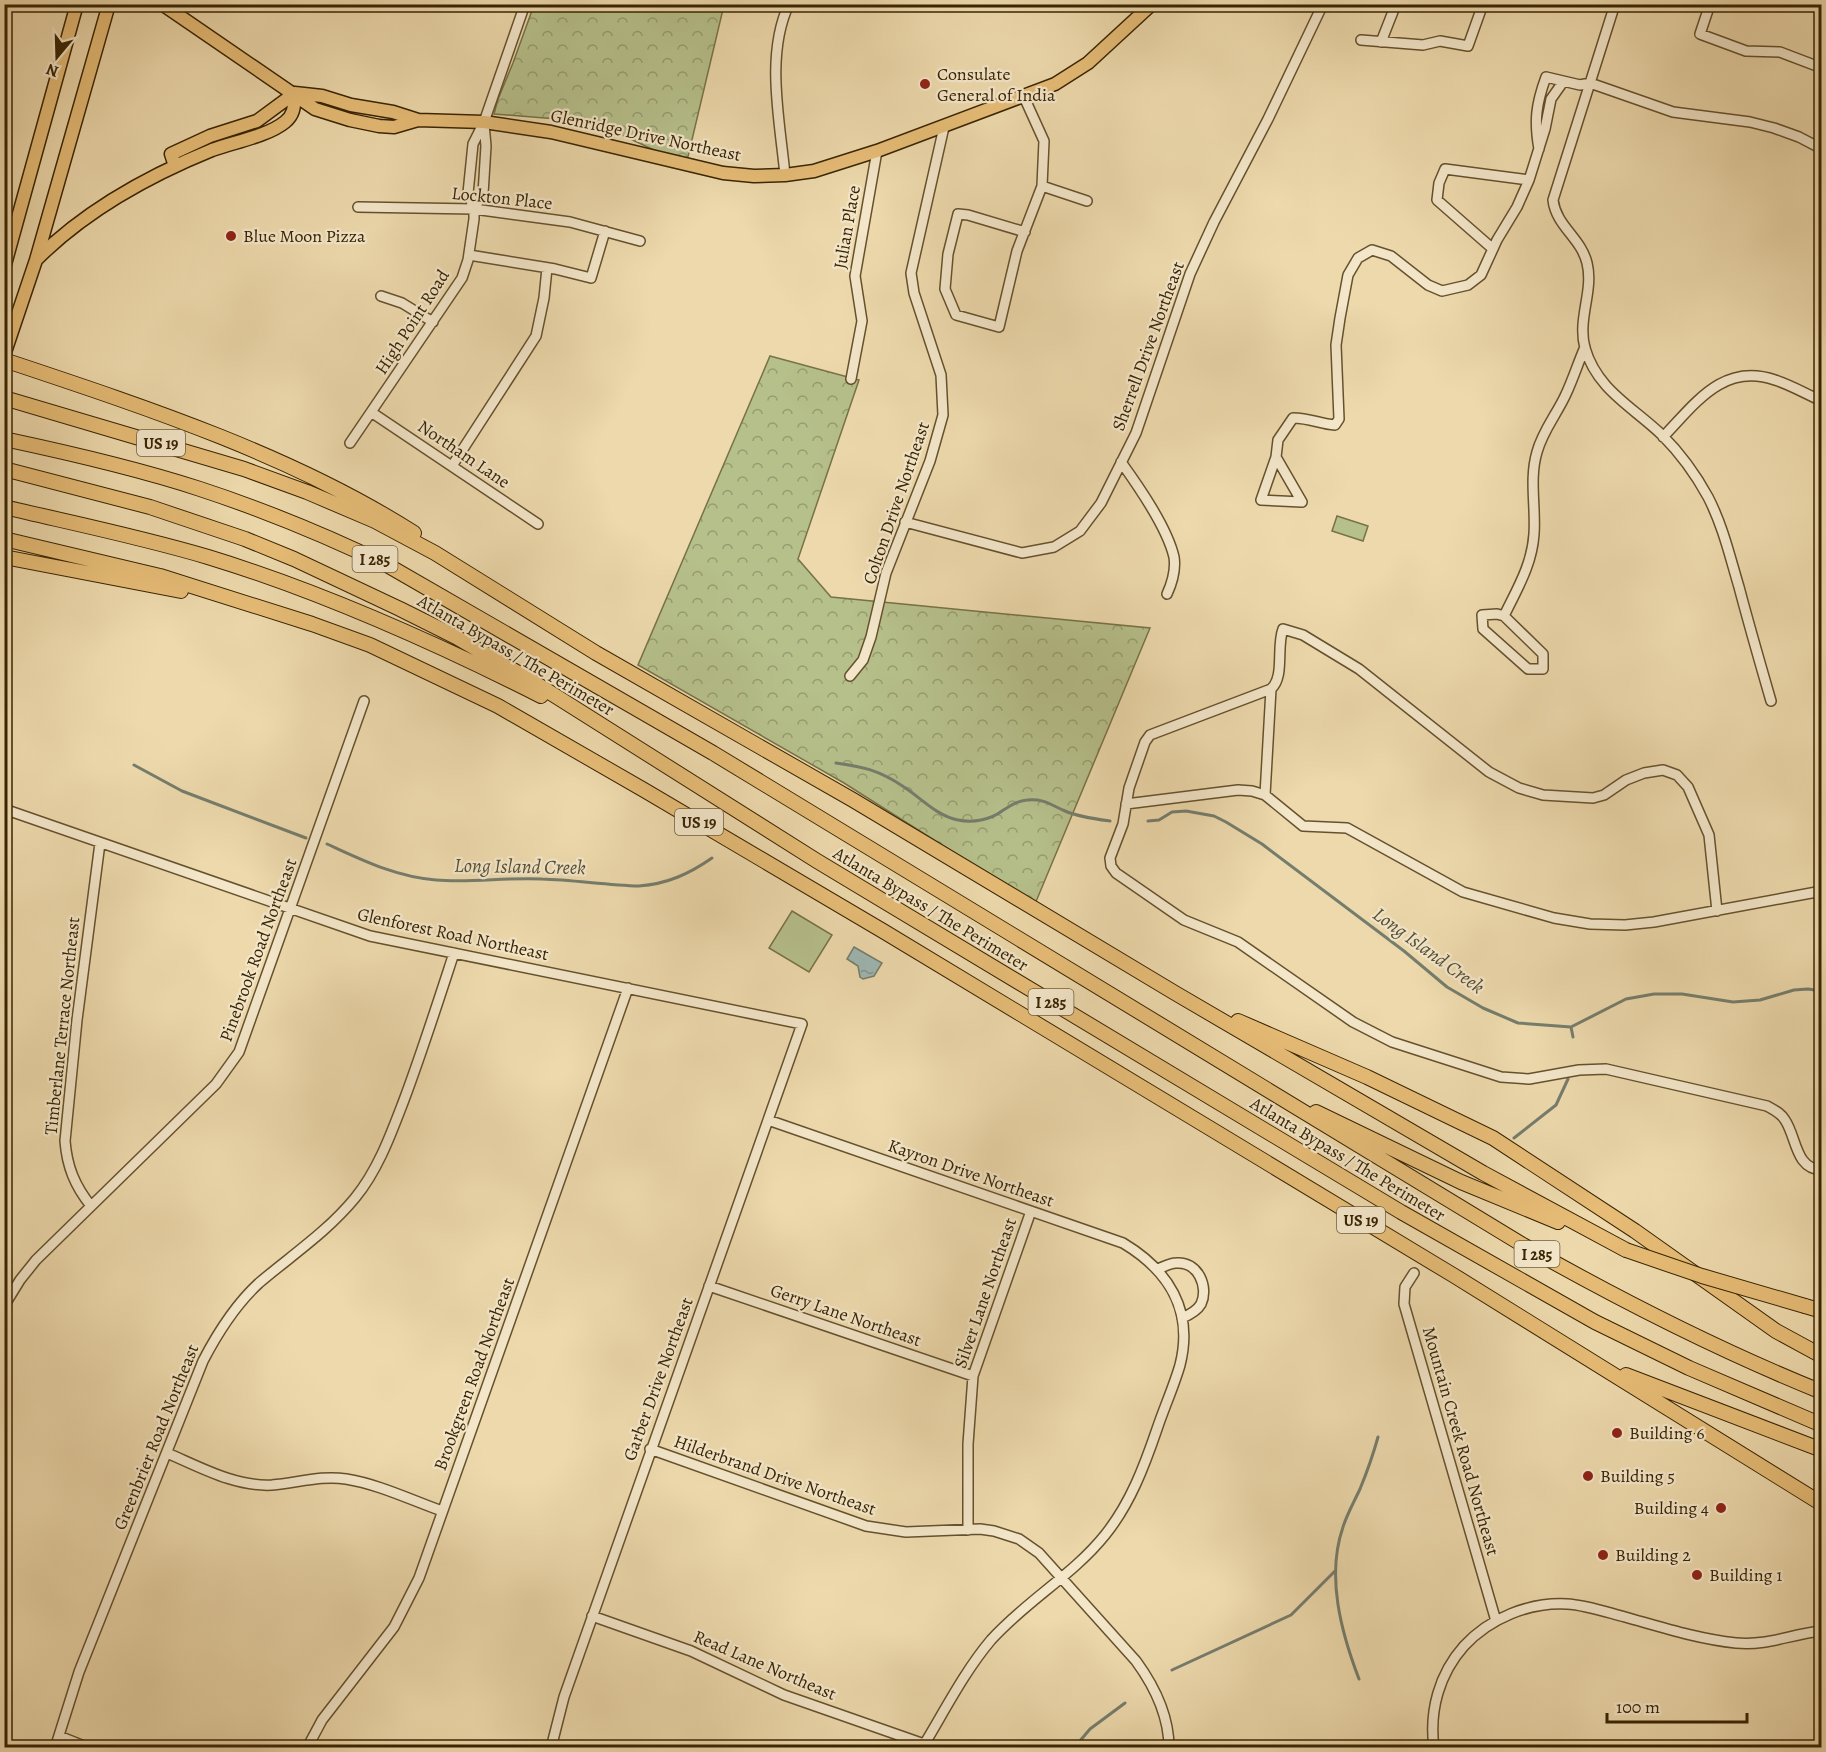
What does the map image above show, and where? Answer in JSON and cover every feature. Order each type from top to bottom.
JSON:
[{"type":"highway","points":[[4,360],[215,435],[350,496],[397,522],[475,571],[550,625]]},
{"type":"highway","name":"US 19","points":[[9,400],[176,448],[307,492],[375,521],[435,553],[550,625],[854,800],[1174,993]]},
{"type":"highway","name":"Atlanta Bypass / The Perimeter","points":[[4,439],[117,465],[200,489],[345,545],[387,565],[723,759],[1266,1091],[1567,1270],[1692,1335],[1821,1392]]},
{"type":"highway","name":"Atlanta Bypass / The Perimeter","points":[[4,469],[150,507],[245,539],[294,559],[456,637],[527,678],[817,861],[1513,1277],[1595,1322],[1680,1364],[1821,1425]]},
{"type":"highway","points":[[4,507],[208,557],[334,602],[457,655],[609,730]]},
{"type":"highway","name":"US 19","points":[[4,539],[160,576],[254,605],[370,645],[498,706],[572,747],[903,943],[1596,1363],[1724,1446],[1821,1504]]},
{"type":"highway","points":[[4,557],[254,605]]},
{"type":"highway","points":[[1174,993],[1484,1173],[1626,1250]]},
{"type":"highway","points":[[1174,993],[1367,1077],[1493,1138],[1635,1231],[1776,1331],[1821,1356]]},
{"type":"highway","points":[[1266,1091],[1329,1118],[1487,1193],[1626,1250],[1702,1276],[1821,1311]]},
{"type":"highway","points":[[1596,1363],[1821,1450]]},
{"type":"main road","points":[[4,268],[77,4]]},
{"type":"main road","points":[[4,355],[36,260],[109,4]]},
{"type":"main road","name":"Glenridge Drive Northeast","points":[[162,4],[295,93],[315,109],[365,124],[393,127],[418,120],[484,122],[586,139],[723,173],[754,176],[814,171],[944,127],[1055,84],[1088,63],[1152,4]]},
{"type":"main road","points":[[36,260],[73,226],[210,136],[257,121],[295,93]]},
{"type":"main road","points":[[173,160],[266,132],[285,123],[294,112],[295,93]]},
{"type":"street","points":[[484,122],[525,4]]},
{"type":"street","points":[[785,175],[775,56],[780,27],[789,4]]},
{"type":"street","name":"Sherrell Drive Northeast","points":[[905,522],[1022,553],[1054,547],[1080,531],[1101,503],[1136,433],[1190,274],[1323,4]]},
{"type":"street","points":[[1381,42],[1396,4]]},
{"type":"street","points":[[1361,40],[1423,45],[1440,41],[1468,46],[1484,4]]},
{"type":"street","points":[[1615,4],[1553,200],[1557,217],[1578,243],[1587,265],[1588,286],[1582,322],[1584,347],[1602,384],[1663,437],[1696,478],[1719,522],[1771,701]]},
{"type":"street","points":[[1710,4],[1700,34],[1746,51],[1780,52],[1821,68]]},
{"type":"street","points":[[1539,151],[1535,129],[1536,104],[1546,77],[1580,85],[1590,83],[1673,112],[1750,122],[1774,128],[1795,135],[1821,149]]},
{"type":"street","points":[[1276,457],[1302,502],[1261,500],[1276,457],[1278,440],[1293,418],[1308,418],[1325,425],[1335,425],[1339,419],[1336,345],[1348,275],[1358,258],[1372,250],[1391,256],[1428,285],[1442,291],[1468,285],[1481,275],[1529,180],[1539,151],[1551,99],[1563,82]]},
{"type":"street","points":[[1024,97],[1044,141],[1042,186],[1025,232],[1017,251],[999,327],[956,315],[945,289],[948,254],[958,214],[1025,232]]},
{"type":"street","name":"High Point Road","points":[[474,209],[468,193],[473,144],[484,122]]},
{"type":"street","name":"High Point Road","points":[[350,443],[462,278],[469,255],[474,209],[483,194],[486,146],[484,122]]},
{"type":"street","name":"Colton Drive Northeast","points":[[850,676],[863,660],[871,637],[886,573],[930,461],[944,416],[941,375],[914,293],[911,273],[944,127]]},
{"type":"street","name":"Julian Place","points":[[851,379],[862,321],[855,276],[877,151]]},
{"type":"street","points":[[1493,249],[1437,200],[1439,183],[1445,169],[1529,180]]},
{"type":"street","points":[[1042,186],[1087,201]]},
{"type":"street","name":"Lockton Place","points":[[358,207],[474,209],[570,222],[640,241]]},
{"type":"street","points":[[469,255],[591,278],[604,231]]},
{"type":"street","points":[[452,466],[536,336],[544,298],[547,268]]},
{"type":"street","points":[[381,296],[402,303],[433,322]]},
{"type":"street","points":[[1504,616],[1526,573],[1532,553],[1533,477],[1537,451],[1546,429],[1566,396],[1584,347]]},
{"type":"street","points":[[1663,437],[1710,389],[1728,380],[1761,376],[1821,401]]},
{"type":"street","name":"Northam Lane","points":[[372,412],[538,524]]},
{"type":"street","points":[[1121,462],[1143,493],[1166,537],[1174,559],[1173,579],[1167,594]]},
{"type":"street","points":[[1482,615],[1504,616],[1543,654],[1543,669],[1528,669],[1483,629],[1482,615]]},
{"type":"street","points":[[1717,911],[1709,835],[1688,787],[1677,775],[1663,770],[1644,773],[1626,780],[1604,795],[1593,798],[1544,795],[1519,788],[1489,772],[1359,669],[1303,635],[1283,629],[1279,640],[1279,679],[1271,689],[1149,735],[1144,742],[1126,804],[1124,824],[1110,858],[1111,866],[1116,873],[1184,920],[1238,942],[1353,1022],[1392,1042],[1501,1077],[1529,1079],[1579,1070],[1606,1070],[1767,1106],[1777,1111],[1786,1120],[1803,1162],[1809,1168],[1821,1170]]},
{"type":"street","points":[[1265,795],[1271,689]]},
{"type":"street","name":"Pinebrook Road Northeast","points":[[4,1306],[36,1260],[216,1084],[231,1065],[246,1038],[364,701]]},
{"type":"street","points":[[1126,804],[1238,790],[1252,791],[1265,795],[1303,826],[1347,828],[1463,892],[1554,918],[1590,924],[1625,925],[1654,922],[1821,891]]},
{"type":"street","name":"Glenforest Road Northeast","points":[[4,810],[370,936],[802,1024]]},
{"type":"street","name":"Timberlane Terrace Northeast","points":[[91,1206],[80,1192],[72,1176],[65,1141],[77,1020],[100,843]]},
{"type":"street","name":"Greenbrier Road Northeast","points":[[55,1748],[79,1672],[203,1360],[227,1319],[259,1284],[336,1220],[357,1196],[375,1169],[389,1140],[424,1047],[454,953]]},
{"type":"street","name":"Brookgreen Road Northeast","points":[[307,1748],[322,1719],[394,1627],[419,1578],[628,988]]},
{"type":"street","name":"Garber Drive Northeast","points":[[551,1748],[564,1697],[592,1616],[802,1024]]},
{"type":"street","name":"Kayron Drive Northeast","points":[[768,1120],[1123,1243],[1158,1269],[1173,1292],[1182,1318],[1184,1341],[1180,1364],[1136,1486],[1121,1513],[1105,1535],[1084,1557],[1015,1615],[990,1642],[923,1746]]},
{"type":"street","name":"Silver Lane Northeast","points":[[968,1530],[968,1444],[973,1376],[1031,1211]]},
{"type":"street","points":[[1158,1269],[1176,1263],[1185,1264],[1199,1274],[1204,1290],[1200,1305],[1194,1312],[1182,1318]]},
{"type":"street","name":"Mountain Creek Road Northeast","points":[[1414,1273],[1405,1287],[1404,1304],[1496,1621]]},
{"type":"street","name":"Gerry Lane Northeast","points":[[709,1286],[973,1376]]},
{"type":"street","name":"Hilderbrand Drive Northeast","points":[[650,1449],[866,1526],[906,1532],[994,1531],[1019,1539],[1039,1553],[1061,1576],[1150,1680],[1166,1719],[1169,1748]]},
{"type":"street","points":[[167,1453],[243,1482],[272,1485],[320,1478],[345,1479],[364,1483],[442,1511]]},
{"type":"street","points":[[1434,1748],[1432,1721],[1434,1707],[1444,1676],[1465,1645],[1496,1621],[1533,1607],[1569,1604],[1735,1643],[1773,1642],[1821,1631]]},
{"type":"street","name":"Read Lane Northeast","points":[[592,1616],[691,1651],[784,1695],[923,1746]]},
{"type":"street","points":[[58,1736],[89,1748]]},
{"type":"green space","points":[[534,5],[724,5],[686,165],[594,122],[494,114]]},
{"type":"green space","points":[[770,356],[859,380],[798,559],[831,597],[1150,628],[1035,904],[844,783],[638,665]]},
{"type":"green space","points":[[1337,516],[1368,526],[1363,541],[1332,531]]},
{"type":"green space","points":[[792,911],[832,935],[809,972],[769,948]]},
{"type":"water","points":[[854,947],[882,963],[874,976],[863,979],[860,977],[858,966],[847,959]]},
{"type":"waterway","name":"Long Island Creek","points":[[836,763],[879,773],[904,787],[936,811],[958,820],[987,819],[1017,803],[1038,800],[1076,815],[1110,821]]},
{"type":"waterway","name":"Long Island Creek","points":[[134,765],[182,791],[306,838]]},
{"type":"waterway","name":"Long Island Creek","points":[[1148,821],[1159,820],[1172,812],[1186,811],[1214,816],[1226,822],[1262,844],[1404,951],[1447,987],[1483,1008],[1518,1023],[1571,1027],[1626,999],[1654,994],[1682,994],[1733,1002],[1760,1000],[1794,990],[1822,991]]},
{"type":"waterway","name":"Long Island Creek","points":[[327,844],[393,872],[449,881],[529,879],[639,886],[677,877],[712,858]]},
{"type":"waterway","points":[[1571,1027],[1573,1037]]},
{"type":"waterway","points":[[1514,1138],[1556,1105],[1568,1079]]},
{"type":"waterway","points":[[1359,1679],[1338,1604],[1336,1565],[1343,1527],[1363,1483],[1378,1437]]},
{"type":"waterway","points":[[1172,1670],[1291,1615],[1335,1571]]},
{"type":"waterway","points":[[1074,1748],[1090,1729],[1125,1703]]},
{"type":"place","name":"Consulate General of India","points":[[925,84]]},
{"type":"place","name":"Blue Moon Pizza","points":[[231,236]]},
{"type":"place","name":"Building 6","points":[[1617,1433]]},
{"type":"place","name":"Building 5","points":[[1588,1476]]},
{"type":"place","name":"Building 4","points":[[1721,1508]]},
{"type":"place","name":"Building 2","points":[[1603,1555]]},
{"type":"place","name":"Building 1","points":[[1697,1575]]}]
